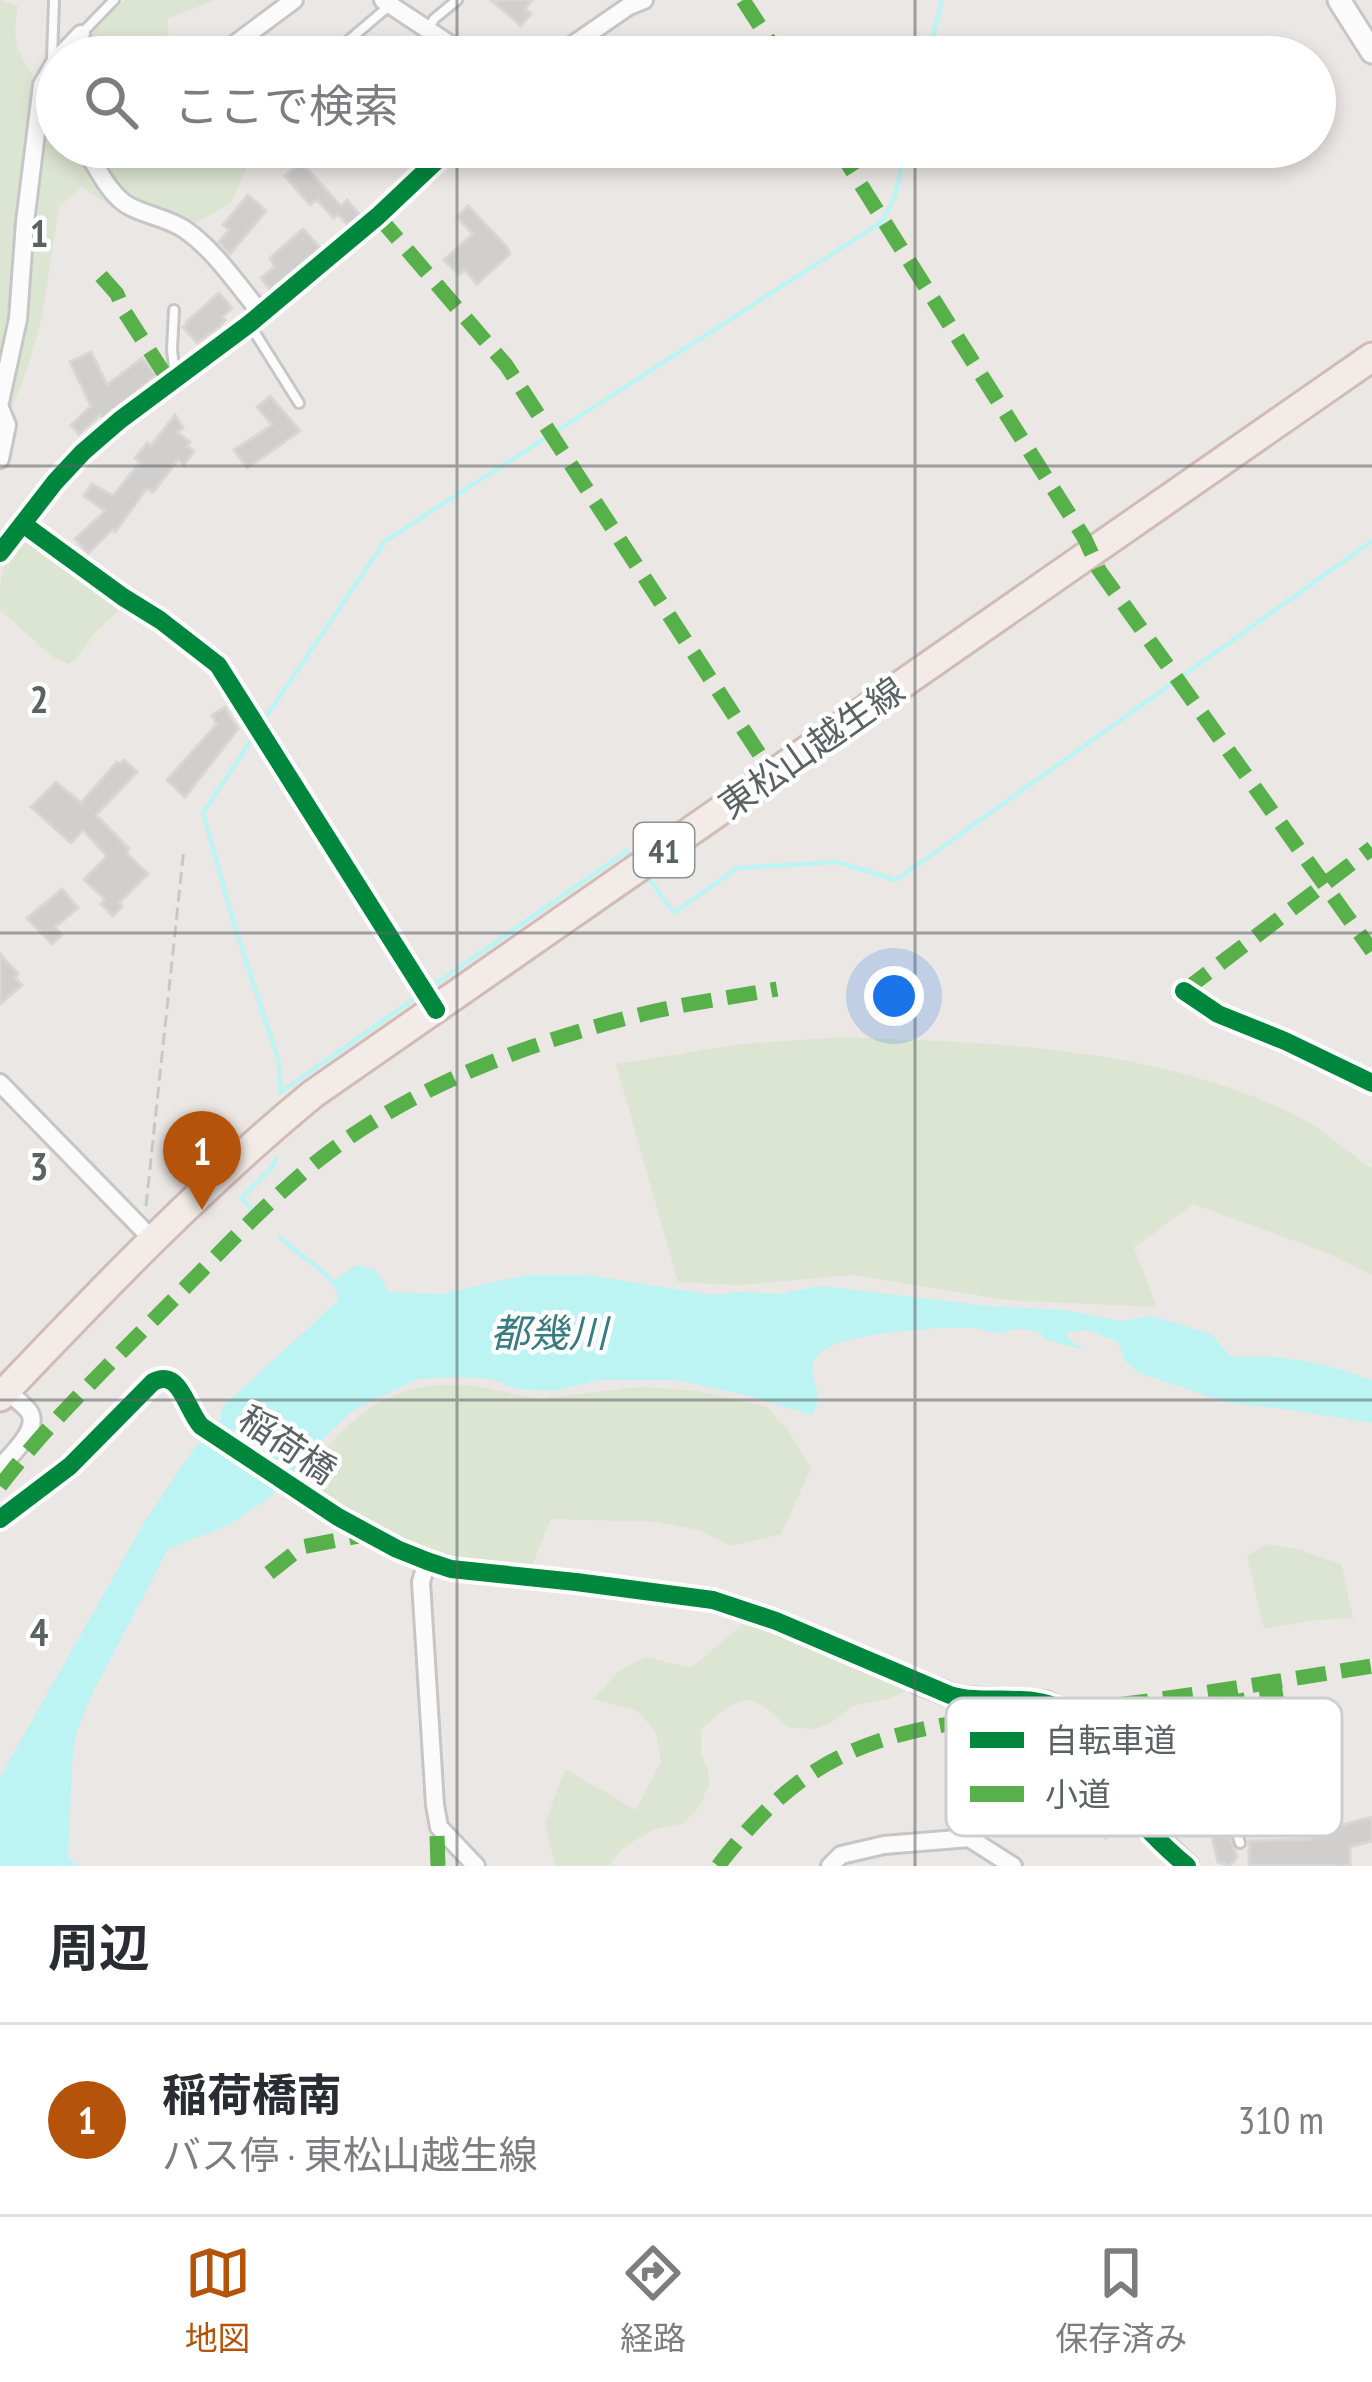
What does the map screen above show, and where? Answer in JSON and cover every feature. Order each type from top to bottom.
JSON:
[{"type":"main road","name":"東松山越生線","points":[[3,1394],[146,1232],[313,1094],[1372,357]]},
{"type":"street","points":[[246,36],[294,0]]},
{"type":"street","points":[[1339,0],[1372,52]]},
{"type":"street","points":[[583,36],[638,1]]},
{"type":"street","points":[[387,2],[438,36]]},
{"type":"street","points":[[0,459],[8,425],[0,405],[17,319],[36,133]]},
{"type":"street","points":[[98,168],[119,199],[163,218],[205,248],[255,319]]},
{"type":"street","points":[[0,553],[83,452],[255,319],[429,168]]},
{"type":"street","points":[[23,524],[218,665],[436,1010]]},
{"type":"street","points":[[0,1083],[146,1232]]},
{"type":"street","name":"稲荷橋","points":[[0,1519],[70,1466],[159,1378],[169,1377],[201,1426],[338,1517],[397,1549],[451,1569],[713,1600],[776,1621],[918,1682]]},
{"type":"street","points":[[0,1468],[32,1424],[29,1413],[3,1394]]},
{"type":"street","points":[[427,1561],[421,1582],[435,1805],[439,1828],[476,1866]]},
{"type":"street","points":[[918,1682],[958,1698]]},
{"type":"street","points":[[1156,1836],[1187,1866]]},
{"type":"street","points":[[830,1866],[841,1855],[884,1845],[969,1838],[1013,1866]]},
{"type":"lane","points":[[54,0],[55,36]]},
{"type":"lane","points":[[81,34],[114,0]]},
{"type":"lane","points":[[429,30],[457,0]]},
{"type":"lane","points":[[352,36],[387,2]]},
{"type":"lane","points":[[174,310],[172,350],[177,380]]},
{"type":"lane","points":[[255,319],[299,403]]},
{"type":"lane","points":[[1238,1836],[1240,1843]]},
{"type":"path","points":[[146,1232],[184,848]]},
{"type":"green space","points":[[0,0],[18,6],[17,45],[36,79],[36,168],[246,168],[231,203],[190,226],[134,221],[81,187],[59,206],[42,318],[0,440]]},
{"type":"green space","points":[[125,0],[216,0],[168,18],[168,36],[91,36]]},
{"type":"green space","points":[[26,537],[40,541],[120,602],[117,612],[68,664],[53,657],[0,610],[3,570]]},
{"type":"green space","points":[[841,1037],[1074,1052],[1188,1075],[1297,1116],[1372,1169],[1372,1275],[1325,1252],[1193,1204],[1134,1248],[1157,1307],[1008,1300],[853,1275],[739,1285],[678,1282],[616,1064],[743,1044]]},
{"type":"green space","points":[[471,1385],[537,1399],[640,1387],[697,1391],[767,1407],[811,1468],[781,1534],[730,1546],[699,1530],[659,1522],[551,1519],[532,1566],[411,1546],[346,1512],[305,1474],[343,1431],[386,1399],[423,1387]]},
{"type":"green space","points":[[1267,1544],[1341,1564],[1353,1618],[1264,1629],[1247,1556]]},
{"type":"green space","points":[[744,1623],[786,1634],[908,1690],[852,1706],[831,1723],[814,1729],[788,1727],[753,1701],[735,1703],[701,1730],[709,1785],[699,1807],[684,1823],[655,1829],[634,1841],[609,1866],[555,1866],[545,1824],[565,1769],[636,1810],[661,1762],[656,1732],[637,1711],[593,1699],[620,1670],[646,1657],[691,1668]]},
{"type":"water","name":"都幾川","points":[[356,1265],[376,1270],[388,1292],[441,1294],[526,1275],[587,1275],[713,1295],[779,1294],[820,1286],[1064,1310],[1121,1321],[1152,1316],[1211,1334],[1231,1357],[1303,1361],[1372,1381],[1372,1423],[1229,1403],[1139,1373],[1125,1361],[1118,1342],[1087,1330],[1067,1332],[1069,1339],[1087,1351],[1022,1329],[998,1333],[976,1328],[918,1330],[847,1340],[830,1346],[814,1362],[818,1397],[812,1415],[676,1380],[600,1380],[554,1391],[516,1389],[493,1379],[417,1379],[352,1411],[270,1497],[229,1525],[168,1549],[77,1731],[68,1856],[77,1866],[0,1866],[0,1777],[145,1521],[195,1447],[218,1427],[223,1406],[339,1300],[333,1282]]},
{"type":"building","points":[[491,0],[532,0],[525,9],[531,14],[521,26]]},
{"type":"building","points":[[294,168],[306,168],[341,206],[347,200],[360,215],[348,225],[338,214],[334,218],[317,200],[310,205],[285,176]]},
{"type":"building","points":[[248,195],[266,211],[230,254],[219,242],[229,230],[223,225]]},
{"type":"building","points":[[468,206],[510,254],[477,284],[465,270],[459,275],[444,260],[473,234],[457,217]]},
{"type":"building","points":[[303,229],[320,248],[270,290],[261,278],[275,267],[270,258]]},
{"type":"building","points":[[219,293],[232,308],[219,327],[197,343],[183,327]]},
{"type":"building","points":[[91,352],[107,385],[142,358],[157,375],[79,434],[71,425],[91,406],[70,362]]},
{"type":"building","points":[[270,396],[300,431],[247,468],[234,450],[272,425],[257,407]]},
{"type":"building","points":[[175,415],[183,428],[177,432],[194,451],[184,465],[178,460],[153,492],[147,488],[115,532],[113,529],[88,553],[75,539],[105,511],[84,496],[92,484],[113,496],[140,462],[135,458]]},
{"type":"building","points":[[225,707],[238,729],[185,797],[167,780],[217,724],[212,715]]},
{"type":"building","points":[[124,760],[137,772],[96,815],[148,874],[119,903],[122,906],[113,916],[101,904],[105,899],[84,880],[107,856],[83,830],[71,843],[31,807],[56,782],[81,803]]},
{"type":"building","points":[[62,889],[78,908],[55,927],[62,935],[52,944],[27,918]]},
{"type":"building","points":[[0,954],[22,985],[0,1004]]},
{"type":"building","points":[[1372,1817],[1372,1841],[1350,1847],[1350,1866],[1249,1865],[1249,1841],[1342,1836],[1342,1825]]},
{"type":"building","points":[[1212,1836],[1229,1836],[1237,1857],[1230,1866],[1218,1862]]},
{"type":"waterway","points":[[933,36],[942,0]]},
{"type":"waterway","points":[[261,724],[385,541],[882,222],[901,168]]},
{"type":"waterway","points":[[646,875],[674,913],[737,868],[837,862],[896,880],[1372,541]]},
{"type":"waterway","points":[[255,734],[203,813],[279,1062],[281,1092]]},
{"type":"waterway","points":[[431,987],[627,851],[631,857]]},
{"type":"waterway","points":[[281,1092],[421,994]]},
{"type":"waterway","points":[[253,1210],[241,1198],[276,1159]]},
{"type":"waterway","points":[[280,1238],[335,1285]]},
{"type":"marked path","points":[[743,0],[766,36]]},
{"type":"marked path","points":[[850,168],[1085,539],[1099,570],[1372,951]]},
{"type":"marked path","points":[[378,216],[506,365],[773,775]]},
{"type":"marked path","points":[[101,276],[117,294],[171,384]]},
{"type":"marked path","points":[[1184,991],[1372,848]]},
{"type":"marked path","points":[[0,1486],[81,1393],[242,1230],[320,1159],[393,1109],[473,1070],[557,1038],[660,1010],[777,989]]},
{"type":"marked path","points":[[269,1573],[302,1547],[369,1534]]},
{"type":"marked path","points":[[1168,1698],[1372,1666]]},
{"type":"marked path","points":[[1256,1698],[1283,1693]]},
{"type":"marked path","points":[[718,1866],[758,1819],[804,1778],[870,1744],[946,1725]]},
{"type":"marked path","points":[[438,1866],[439,1827]]},
{"type":"cycle path","points":[[0,553],[83,452],[249,324],[429,168]]},
{"type":"cycle path","points":[[23,524],[218,665],[436,1010]]},
{"type":"cycle path","points":[[1184,991],[1218,1014],[1372,1083]]},
{"type":"cycle path","points":[[0,1519],[70,1466],[153,1382],[170,1380],[201,1426],[338,1517],[427,1561],[451,1569],[713,1600],[776,1621],[950,1695],[971,1698]]},
{"type":"cycle path","points":[[1154,1836],[1187,1866]]},
{"type":"place","name":"稲荷橋南","points":[[202,1210]]}]
